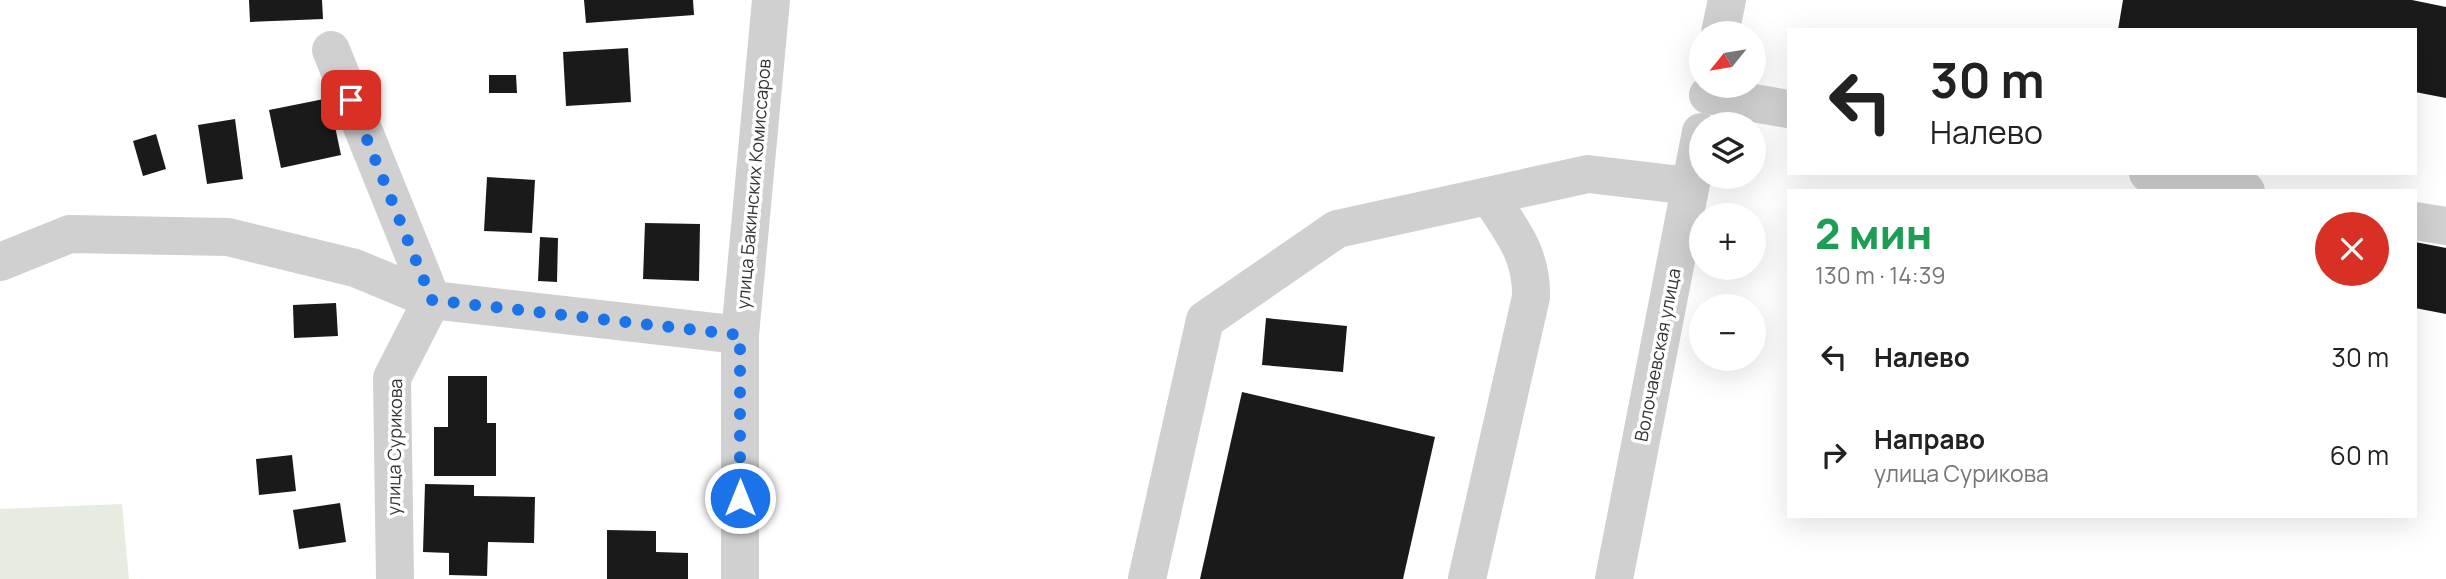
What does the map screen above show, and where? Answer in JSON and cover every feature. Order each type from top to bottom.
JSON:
[{"type":"street","name":"улица Бакинских Комиссаров","points":[[740,579],[740,335],[771,0]]},
{"type":"street","points":[[1723,21],[1727,0]]},
{"type":"street","points":[[331,50],[432,300]]},
{"type":"street","points":[[1707,102],[1787,109]]},
{"type":"street","points":[[1147,579],[1205,320],[1337,229],[1588,174],[1689,186]]},
{"type":"street","points":[[2159,175],[2235,189]]},
{"type":"street","name":"Волочаевская улица","points":[[1614,579],[1689,189]]},
{"type":"street","points":[[1467,579],[1531,296],[1528,264],[1519,242],[1489,196]]},
{"type":"street","points":[[2417,221],[2446,226]]},
{"type":"street","points":[[0,262],[70,234],[228,237],[355,268],[432,300],[740,335]]},
{"type":"street","name":"улица Сурикова","points":[[395,579],[392,378],[432,300]]},
{"type":"shaded area","points":[[122,504],[129,579],[0,579],[0,509]]},
{"type":"building","points":[[249,0],[322,0],[323,19],[250,22]]},
{"type":"building","points":[[584,0],[693,0],[694,15],[586,23]]},
{"type":"building","points":[[2123,0],[2412,0],[2446,7],[2446,98],[2417,92],[2417,28],[2118,28]]},
{"type":"building","points":[[628,48],[631,102],[566,106],[563,52]]},
{"type":"building","points":[[489,75],[516,75],[517,93],[489,93]]},
{"type":"building","points":[[329,98],[341,155],[281,168],[269,110]]},
{"type":"building","points":[[235,119],[243,179],[207,184],[198,125]]},
{"type":"building","points":[[156,134],[166,169],[143,176],[133,141]]},
{"type":"building","points":[[487,177],[535,180],[532,233],[484,231]]},
{"type":"building","points":[[645,223],[700,224],[699,281],[643,279]]},
{"type":"building","points":[[540,237],[558,238],[557,282],[538,281]]},
{"type":"building","points":[[2417,242],[2446,248],[2446,314],[2417,308]]},
{"type":"building","points":[[336,303],[338,336],[294,338],[293,305]]},
{"type":"building","points":[[1266,318],[1347,326],[1343,372],[1262,365]]},
{"type":"building","points":[[448,376],[487,376],[487,423],[496,423],[496,476],[434,476],[434,427],[448,427]]},
{"type":"building","points":[[1242,392],[1435,437],[1403,579],[1200,579]]},
{"type":"building","points":[[292,455],[296,491],[259,495],[256,459]]},
{"type":"building","points":[[425,484],[474,485],[474,496],[535,497],[534,543],[488,542],[487,576],[449,575],[449,553],[423,552]]},
{"type":"building","points":[[340,503],[346,542],[299,549],[293,510]]},
{"type":"building","points":[[607,530],[656,531],[656,552],[688,553],[688,579],[607,579]]},
{"type":"route","points":[[351,100],[432,300],[740,335],[740,498]]}]
